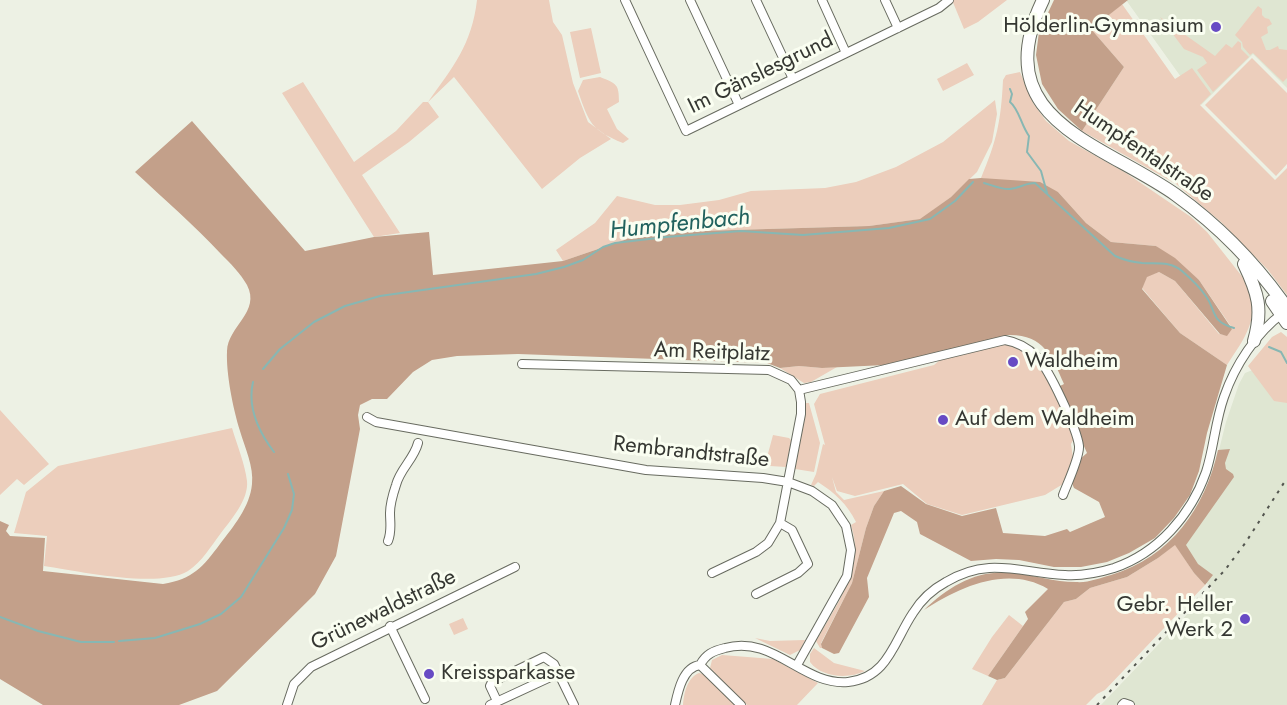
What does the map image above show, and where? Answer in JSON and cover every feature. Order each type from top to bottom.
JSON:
[{"type":"street","name":"Im Gänslesgrund","points":[[625,0],[686,131],[939,8],[949,0]]},
{"type":"street","points":[[690,0],[739,105]]},
{"type":"street","points":[[756,0],[794,79]]},
{"type":"street","points":[[822,0],[846,53]]},
{"type":"street","points":[[885,0],[898,28]]},
{"type":"street","name":"Humpfentalstraße","points":[[1043,0],[1030,30],[1027,68],[1035,91],[1046,111],[1079,139],[1151,179],[1176,196],[1223,235],[1266,278],[1286,314]]},
{"type":"street","name":"Humpfentalstraße","points":[[1223,235],[1286,314]]},
{"type":"street","points":[[675,705],[686,675],[692,668],[700,665],[707,655],[737,644],[756,646],[816,675],[838,682],[854,681],[869,676],[883,666],[918,605],[938,586],[968,572],[996,567],[1058,574],[1086,574],[1124,564],[1152,547],[1177,524],[1196,495],[1206,471],[1223,398],[1254,341],[1260,322],[1258,297],[1244,264]]},
{"type":"street","points":[[1254,341],[1286,314]]},
{"type":"street","points":[[712,573],[756,552],[768,543],[780,523],[801,414],[799,390],[1005,340],[1016,342],[1036,355],[1044,365],[1074,430],[1080,448],[1063,495]]},
{"type":"street","name":"Am Reitplatz","points":[[522,364],[769,370],[791,380],[799,390]]},
{"type":"street","name":"Rembrandtstraße","points":[[367,417],[376,422],[646,470],[742,476],[788,482],[812,491],[832,505],[846,526],[851,550],[847,576],[796,665]]},
{"type":"street","points":[[388,541],[391,533],[390,512],[397,480],[415,453],[418,443]]},
{"type":"street","points":[[756,594],[798,573],[808,564],[792,530],[780,523]]},
{"type":"street","name":"Grünewaldstraße","points":[[287,705],[294,684],[311,667],[390,626],[515,567]]},
{"type":"street","points":[[390,626],[425,699]]},
{"type":"street","points":[[559,673],[493,703],[490,686],[492,682],[541,657],[552,661],[559,673],[574,705]]},
{"type":"street","points":[[700,665],[741,705]]},
{"type":"street","points":[[1122,705],[1125,703],[1130,705]]},
{"type":"shaded area","points":[[477,0],[549,0],[553,22],[562,35],[573,83],[588,122],[611,139],[580,158],[542,189],[454,77],[428,102],[453,66],[466,42]]},
{"type":"shaded area","points":[[952,0],[1007,0],[978,22],[964,29]]},
{"type":"shaded area","points":[[1054,0],[1128,0],[1091,29],[1124,67],[1082,131],[1058,109],[1042,84],[1036,55],[1039,32]]},
{"type":"shaded area","name":"Hölderlin-Gymnasium","points":[[1126,0],[1287,0],[1287,88],[1253,54],[1201,105]]},
{"type":"shaded area","points":[[1122,4],[1175,79],[1192,68],[1211,94],[1200,105],[1275,180],[1287,168],[1287,295],[1268,270],[1221,222],[1176,184],[1082,131],[1124,67],[1091,29]]},
{"type":"shaded area","points":[[1258,6],[1262,9],[1262,15],[1272,24],[1267,27],[1268,33],[1261,37],[1266,50],[1278,46],[1279,49],[1287,50],[1287,78],[1283,82],[1253,53],[1250,55],[1235,35]]},
{"type":"shaded area","points":[[1160,17],[1215,56],[1226,44],[1232,48],[1238,41],[1241,43],[1241,49],[1249,57],[1213,92],[1197,70],[1207,63],[1203,57],[1184,49]]},
{"type":"shaded area","points":[[591,28],[601,73],[580,78],[570,32]]},
{"type":"shaded area","points":[[1252,58],[1287,93],[1287,164],[1276,176],[1205,105]]},
{"type":"shaded area","points":[[967,63],[974,75],[943,91],[937,79]]},
{"type":"shaded area","points":[[1020,72],[1033,103],[1046,121],[1069,141],[1126,173],[1191,217],[1207,232],[1248,284],[1252,296],[1252,317],[1245,336],[1227,365],[1180,333],[1142,288],[1147,276],[1159,272],[1175,281],[1219,334],[1227,335],[1232,328],[1199,280],[1156,246],[1111,242],[1086,223],[1058,192],[981,178],[997,130],[1003,80],[1006,75]]},
{"type":"shaded area","points":[[600,77],[616,85],[619,102],[607,109],[617,129],[629,139],[623,143],[604,134],[593,124],[578,91],[583,80]]},
{"type":"shaded area","points":[[303,82],[354,162],[396,131],[423,102],[428,102],[439,117],[409,142],[362,175],[400,233],[374,237],[282,93]]},
{"type":"shaded area","points":[[995,100],[997,114],[992,142],[977,172],[951,197],[921,219],[869,226],[700,231],[633,237],[563,261],[556,250],[595,223],[617,196],[655,205],[680,205],[719,200],[751,191],[825,188],[856,182],[896,167],[943,142]]},
{"type":"shaded area","points":[[192,121],[305,251],[374,237],[429,232],[433,275],[563,261],[633,237],[700,231],[869,226],[920,219],[951,197],[969,179],[1040,182],[1058,192],[1086,223],[1111,242],[1156,246],[1175,258],[1199,280],[1232,329],[1227,336],[1220,334],[1175,281],[1159,272],[1147,277],[1142,289],[1180,333],[1227,365],[1207,433],[1199,471],[1190,495],[1174,518],[1155,538],[1107,562],[1081,567],[1054,567],[1019,560],[971,561],[920,534],[917,522],[901,511],[894,513],[867,578],[869,597],[839,653],[834,654],[822,648],[821,644],[852,583],[866,528],[874,506],[884,491],[901,486],[926,504],[962,516],[996,508],[1003,533],[1045,536],[1067,529],[1070,532],[1105,517],[1099,502],[1074,488],[1072,483],[1074,469],[1087,453],[1058,387],[1064,384],[1060,374],[1050,356],[1038,343],[1030,338],[1008,335],[926,358],[885,365],[822,368],[799,366],[780,368],[767,363],[518,354],[457,356],[432,360],[413,372],[387,399],[372,399],[360,405],[358,415],[360,429],[336,556],[315,594],[217,691],[179,705],[43,705],[0,679],[0,521],[9,525],[6,531],[10,536],[45,538],[43,571],[163,584],[182,579],[202,565],[235,524],[251,492],[252,471],[237,422],[227,360],[229,342],[250,303],[247,285],[211,243],[135,172]]},
{"type":"shaded area","points":[[1281,332],[1287,337],[1287,403],[1274,401],[1248,366],[1272,337]]},
{"type":"shaded area","name":"Auf dem Waldheim","points":[[1008,343],[1028,353],[1041,367],[1075,437],[1071,444],[1073,458],[1063,484],[1045,495],[962,515],[927,504],[903,484],[855,496],[837,491],[832,477],[836,492],[844,500],[884,491],[874,506],[866,528],[852,583],[820,648],[816,641],[840,599],[852,571],[854,541],[851,525],[856,522],[845,504],[830,490],[818,482],[814,486],[811,485],[823,444],[825,445],[814,404],[820,394],[934,365],[940,360]]},
{"type":"shaded area","points":[[837,367],[811,382],[804,383],[780,368]]},
{"type":"shaded area","points":[[1255,369],[1287,402],[1287,705],[1101,705],[1212,588],[1195,573],[1179,544],[1213,474],[1226,422],[1239,384],[1245,373]]},
{"type":"shaded area","points":[[805,403],[809,403],[820,443],[814,472],[795,469]]},
{"type":"shaded area","points":[[0,410],[49,464],[24,485],[17,479],[0,495]]},
{"type":"shaded area","points":[[232,428],[246,475],[245,495],[234,516],[198,563],[188,571],[158,579],[138,579],[44,566],[47,536],[14,533],[26,492],[58,466]]},
{"type":"shaded area","points":[[773,435],[789,438],[792,441],[786,467],[770,466],[766,461]]},
{"type":"shaded area","points":[[1230,449],[1225,463],[1226,469],[1234,477],[1186,545],[1198,564],[1213,575],[1205,585],[1175,545],[1127,577],[1090,588],[1076,599],[1064,602],[1005,678],[997,680],[988,676],[1028,619],[1025,612],[1048,589],[1032,582],[1000,579],[968,587],[924,610],[943,594],[964,581],[987,574],[1013,573],[1080,582],[1098,579],[1132,567],[1168,543],[1182,528],[1204,491],[1218,450]]},
{"type":"shaded area","points":[[1175,544],[1205,585],[1105,690],[1097,694],[1086,705],[982,705],[997,680],[1005,678],[1064,602],[1076,599],[1090,588],[1127,577],[1158,558]]},
{"type":"shaded area","points":[[1009,615],[1023,626],[988,676],[972,669],[992,637]]},
{"type":"shaded area","points":[[463,618],[468,629],[454,635],[449,624]]},
{"type":"shaded area","points":[[755,638],[770,641],[805,640],[800,650],[790,655]]},
{"type":"shaded area","points":[[814,648],[834,663],[865,671],[859,674],[836,676],[821,671],[810,662],[810,654]]},
{"type":"shaded area","points":[[722,655],[773,659],[818,683],[797,705],[747,705],[710,668],[712,660]]},
{"type":"shaded area","points":[[699,673],[703,674],[736,705],[683,705],[689,682]]},
{"type":"waterway","points":[[1010,89],[1012,94],[1010,102],[1016,109],[1029,136],[1027,152],[1041,171],[1047,193]]},
{"type":"waterway","name":"Humpfenbach","points":[[263,369],[280,349],[314,322],[345,306],[380,296],[536,274],[583,260],[603,247],[615,243],[741,231],[803,235],[889,228],[930,219],[955,201],[973,182]]},
{"type":"waterway","name":"Humpfenbach","points":[[984,183],[1007,189],[1035,183],[1115,256],[1135,262],[1168,264],[1182,271],[1209,300],[1217,318],[1234,328]]},
{"type":"waterway","name":"Humpfenbach","points":[[1269,347],[1281,352],[1287,363]]},
{"type":"waterway","name":"Humpfenbach","points":[[253,382],[252,401],[255,419],[274,452]]},
{"type":"waterway","name":"Humpfenbach","points":[[119,641],[155,638],[200,624],[221,614],[241,597],[284,528],[292,510],[294,494],[288,474]]},
{"type":"waterway","name":"Humpfenbach","points":[[0,617],[38,631],[81,642],[114,642]]},
{"type":"railway","points":[[1097,705],[1225,570],[1287,478]]},
{"type":"place","name":"Hölderlin-Gymnasium","points":[[1216,27]]},
{"type":"place","name":"Waldheim","points":[[1013,362]]},
{"type":"place","name":"Auf dem Waldheim","points":[[943,420]]},
{"type":"place","name":"Gebr. Heller Werk 2","points":[[1245,619]]},
{"type":"place","name":"Kreissparkasse","points":[[429,674]]}]
